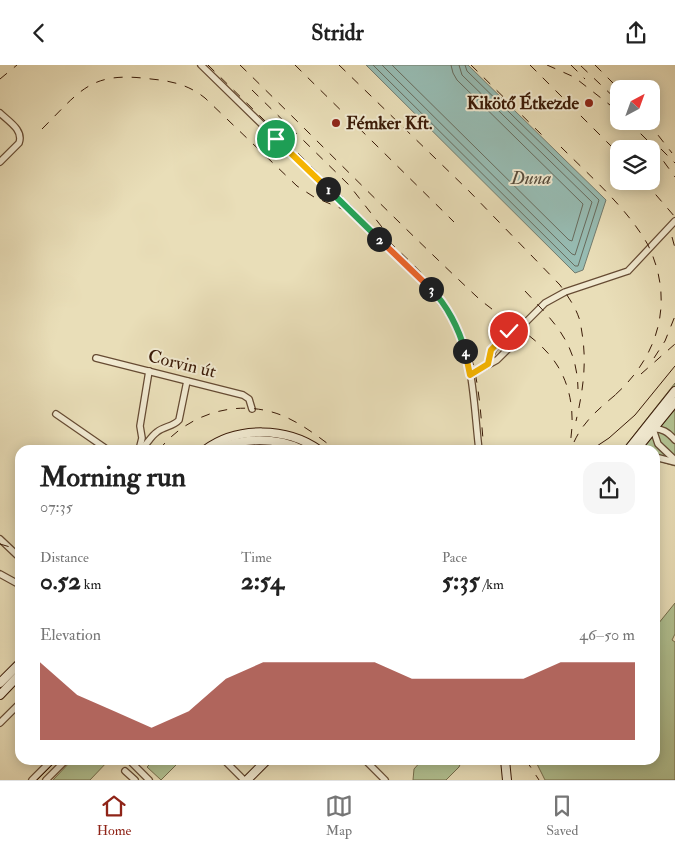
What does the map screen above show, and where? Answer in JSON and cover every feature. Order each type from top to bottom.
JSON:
[{"type":"main road","points":[[632,445],[675,391]]},
{"type":"main road","points":[[640,445],[675,402]]},
{"type":"main road","points":[[213,445],[221,441],[256,432],[276,433],[301,440],[310,445]]},
{"type":"main road","points":[[232,445],[241,442],[263,441],[288,445]]},
{"type":"main road","points":[[0,683],[15,668]]},
{"type":"main road","points":[[0,695],[15,679]]},
{"type":"main road","points":[[246,780],[262,765]]},
{"type":"main road","points":[[506,765],[507,780]]},
{"type":"street","points":[[201,65],[435,293],[456,326],[463,344],[470,375],[478,445]]},
{"type":"street","points":[[0,113],[18,130],[20,139],[19,143],[0,162]]},
{"type":"street","points":[[470,375],[497,360],[515,341],[522,326],[550,299],[628,271],[675,221]]},
{"type":"street","points":[[488,364],[491,350],[509,331],[522,326]]},
{"type":"street","name":"Corvin út","points":[[96,357],[243,395],[249,399],[252,409]]},
{"type":"street","points":[[141,445],[140,426],[149,371]]},
{"type":"street","points":[[147,445],[158,431],[179,420],[187,381]]},
{"type":"street","points":[[56,414],[101,445]]},
{"type":"street","points":[[656,415],[652,428],[659,445]]},
{"type":"street","points":[[642,432],[652,428],[666,431],[675,440]]},
{"type":"street","points":[[660,446],[675,461]]},
{"type":"street","points":[[660,458],[675,461]]},
{"type":"street","points":[[0,539],[15,553]]},
{"type":"street","points":[[0,574],[15,582]]},
{"type":"street","points":[[0,723],[15,708]]},
{"type":"street","points":[[32,780],[47,765]]},
{"type":"street","points":[[46,780],[61,765]]},
{"type":"street","points":[[134,765],[149,780]]},
{"type":"street","points":[[230,765],[246,780]]},
{"type":"street","points":[[370,765],[385,780]]},
{"type":"street","points":[[126,771],[135,780]]},
{"type":"green space","points":[[675,383],[675,466],[660,462],[660,445],[626,445]]},
{"type":"green space","points":[[675,603],[675,634],[672,640],[675,642],[675,780],[545,780],[538,765],[660,765],[660,622]]},
{"type":"green space","points":[[67,765],[104,765],[90,780],[53,780]]},
{"type":"green space","points":[[149,765],[176,765],[161,780],[147,767]]},
{"type":"green space","points":[[418,765],[460,765],[446,780],[413,780],[414,769]]},
{"type":"water","name":"Duna","points":[[366,65],[468,65],[606,200],[583,270],[575,273]]},
{"type":"tram line","points":[[598,445],[635,415],[675,366]]},
{"type":"tram line","points":[[37,780],[52,765]]},
{"type":"railway","points":[[0,79],[17,65]]},
{"type":"railway","points":[[208,65],[418,269],[442,297],[460,327],[471,356],[478,387],[484,445]]},
{"type":"railway","points":[[240,65],[476,296],[530,336],[549,354],[562,375],[569,395],[572,417],[570,445]]},
{"type":"railway","points":[[295,65],[454,222]]},
{"type":"railway","points":[[339,65],[468,190],[560,285],[568,297],[580,320],[584,355],[584,377],[576,421]]},
{"type":"railway","points":[[471,65],[545,138]]},
{"type":"railway","points":[[530,65],[610,145]]},
{"type":"railway","points":[[547,65],[574,77],[610,105]]},
{"type":"railway","points":[[571,65],[585,79]]},
{"type":"railway","points":[[595,65],[610,80]]},
{"type":"railway","points":[[581,66],[610,93]]},
{"type":"railway","points":[[42,129],[78,93],[101,81],[131,77],[173,82],[193,90],[205,98],[297,186],[314,197],[354,214]]},
{"type":"railway","points":[[252,90],[349,185],[385,231]]},
{"type":"railway","points":[[637,130],[651,144],[675,177]]},
{"type":"railway","points":[[654,130],[672,153]]},
{"type":"railway","points":[[561,147],[608,193],[630,218],[648,245],[656,266],[661,307],[658,327],[652,345],[642,363],[614,396]]},
{"type":"railway","points":[[661,149],[675,163]]},
{"type":"railway","points":[[652,190],[675,217]]},
{"type":"railway","points":[[672,237],[675,248]]},
{"type":"railway","points":[[525,291],[562,334],[573,359],[577,373],[578,389]]},
{"type":"railway","points":[[654,358],[665,341],[675,316]]},
{"type":"railway","points":[[641,374],[675,344]]},
{"type":"railway","points":[[574,442],[588,420],[620,391]]},
{"type":"railway","points":[[163,445],[170,437],[198,419],[230,409],[247,408],[264,410],[288,418],[329,445]]},
{"type":"railway","points":[[0,544],[15,548]]},
{"type":"railway","points":[[529,765],[539,780]]},
{"type":"place","name":"Kikötő Étkezde","points":[[589,103]]},
{"type":"place","name":"Fémker Kft.","points":[[336,123]]},
{"type":"route","points":[[276,139],[435,293],[456,326],[463,344],[470,375],[488,364],[491,350],[509,331]]}]
